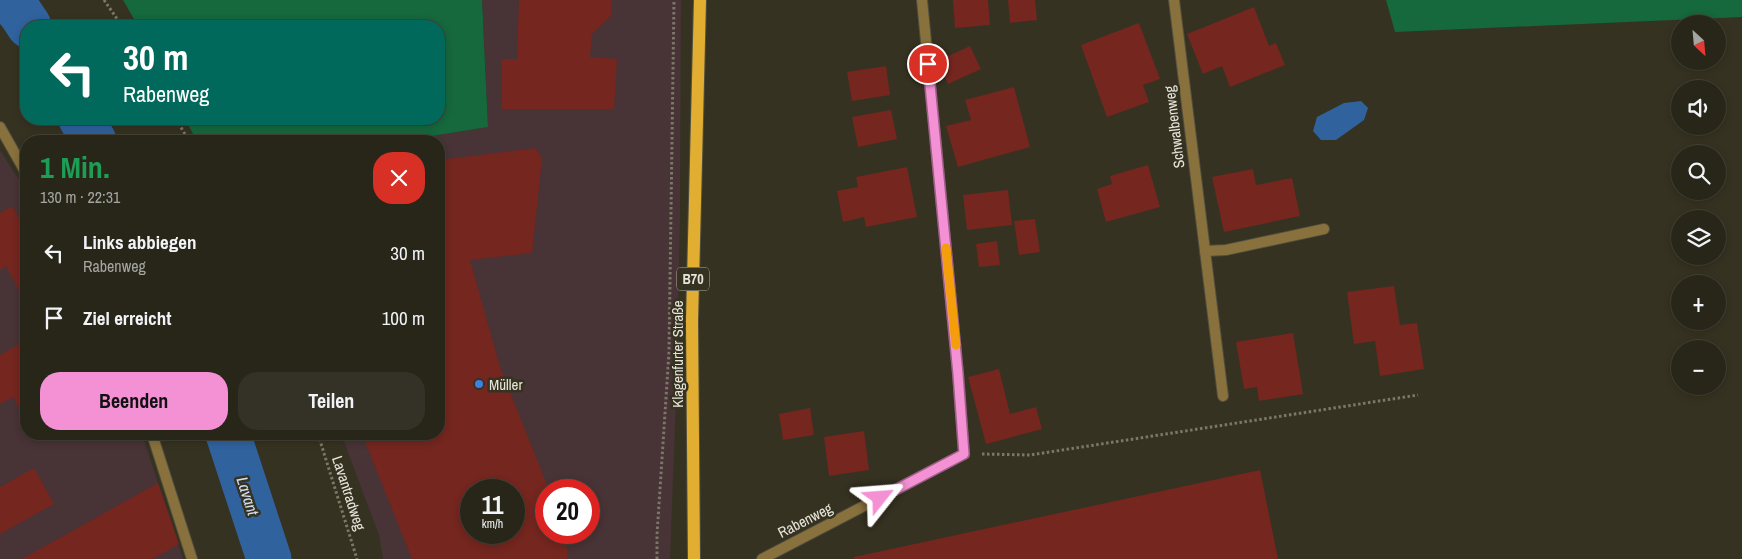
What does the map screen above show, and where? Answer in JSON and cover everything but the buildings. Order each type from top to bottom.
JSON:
[{"type":"main road","name":"Klagenfurter Straße","points":[[694,559],[692,321],[700,0]]},
{"type":"lane","points":[[922,0],[964,454]]},
{"type":"lane","name":"Schwalbenweg","points":[[1174,0],[1223,396]]},
{"type":"lane","points":[[0,127],[20,162]]},
{"type":"lane","points":[[1205,251],[1226,250],[1324,229]]},
{"type":"lane","points":[[154,440],[192,559]]},
{"type":"lane","name":"Rabenweg","points":[[762,559],[964,454]]},
{"type":"path","points":[[104,0],[118,20]]},
{"type":"path","points":[[657,559],[656,534],[669,352],[674,0]]},
{"type":"path","points":[[964,454],[1030,455],[1418,396]]},
{"type":"path","name":"Lavantradweg","points":[[320,440],[357,559]]},
{"type":"shaded area","points":[[482,0],[681,0],[680,219],[670,559],[383,559],[379,535],[343,440],[445,440],[445,135],[438,135],[488,127]]},
{"type":"shaded area","points":[[0,150],[20,182],[20,440],[144,440],[183,559],[0,559]]},
{"type":"green space","points":[[123,0],[482,0],[488,127],[438,135],[194,135],[188,125],[445,125],[445,20],[135,20]]},
{"type":"green space","points":[[1386,0],[1742,0],[1742,17],[1726,18],[1726,15],[1671,15],[1671,20],[1395,32]]},
{"type":"water","points":[[1361,101],[1368,108],[1364,120],[1336,140],[1321,140],[1313,131],[1317,117],[1344,103]]},
{"type":"waterway","name":"Lavant","points":[[10,0],[25,20]]},
{"type":"waterway","name":"Lavant","points":[[85,125],[90,135]]},
{"type":"waterway","name":"Lavant","points":[[230,440],[269,559]]},
{"type":"slow traffic","points":[[946,248],[956,345]]},
{"type":"place","name":"Müller","points":[[479,384]]},
{"type":"route","points":[[880,498],[964,454],[928,64]]}]
